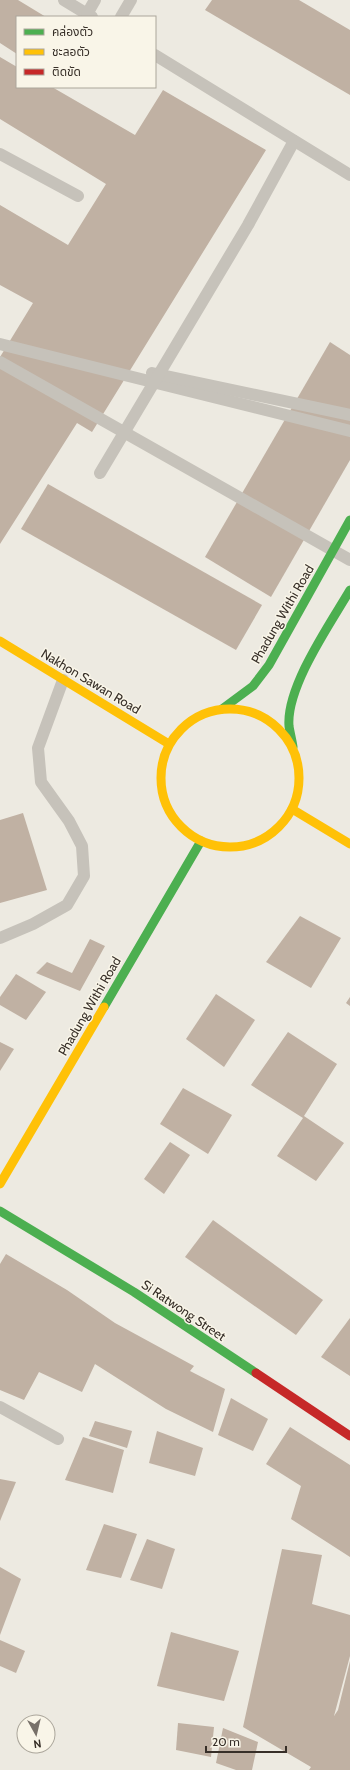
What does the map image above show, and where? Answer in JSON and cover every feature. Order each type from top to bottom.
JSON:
[{"type":"main road","name":"Phadung Withi Road","points":[[222,709],[253,686],[269,665],[350,520]]},
{"type":"main road","points":[[293,748],[281,730],[264,717],[243,710],[222,709],[200,715],[183,727],[169,744],[161,765],[161,788],[168,810],[182,828],[201,841],[218,846],[235,846],[252,843],[268,835],[282,824],[292,809],[298,789],[299,768],[293,748],[289,725],[291,705],[298,681],[350,590]]},
{"type":"main road","name":"Nakhon Sawan Road","points":[[0,641],[169,744]]},
{"type":"main road","points":[[292,809],[350,844]]},
{"type":"main road","name":"Phadung Withi Road","points":[[0,1184],[201,841]]},
{"type":"main road","name":"Si Ratwong Street","points":[[0,1211],[134,1292],[350,1436]]},
{"type":"lane","points":[[64,0],[89,15],[95,0]]},
{"type":"lane","points":[[122,16],[131,0]]},
{"type":"lane","points":[[156,56],[350,175]]},
{"type":"lane","points":[[100,474],[248,225],[294,141]]},
{"type":"lane","points":[[0,154],[78,196]]},
{"type":"lane","points":[[0,343],[350,415]]},
{"type":"lane","points":[[0,343],[350,431]]},
{"type":"lane","points":[[0,362],[350,560]]},
{"type":"lane","points":[[0,938],[33,924],[67,905],[84,876],[82,846],[69,821],[41,782],[38,748],[63,680]]},
{"type":"lane","points":[[0,1407],[58,1439]]},
{"type":"building","points":[[0,0],[18,0],[44,16],[16,16],[16,53],[0,43]]},
{"type":"building","points":[[212,0],[299,0],[350,30],[350,95],[205,10]]},
{"type":"building","points":[[0,57],[16,66],[16,88],[54,88],[135,135],[163,90],[266,150],[92,432],[77,423],[0,544],[0,357],[33,303],[0,285],[0,205],[68,245],[106,184],[0,119]]},
{"type":"building","points":[[330,342],[350,355],[350,460],[271,597],[205,557]]},
{"type":"building","points":[[48,484],[262,605],[236,650],[21,529]]},
{"type":"building","points":[[23,813],[47,890],[0,903],[0,820]]},
{"type":"building","points":[[300,916],[341,938],[311,988],[266,962]]},
{"type":"building","points":[[90,939],[105,946],[80,991],[36,973],[47,962],[72,973]]},
{"type":"building","points":[[16,974],[46,992],[26,1020],[0,1005],[0,997]]},
{"type":"building","points":[[216,994],[255,1020],[224,1067],[186,1039]]},
{"type":"building","points":[[350,997],[350,1006],[346,1003]]},
{"type":"building","points":[[288,1032],[337,1064],[304,1116],[344,1143],[316,1181],[277,1156],[303,1118],[251,1085]]},
{"type":"building","points":[[0,1042],[14,1049],[0,1071]]},
{"type":"building","points":[[183,1088],[232,1115],[208,1154],[160,1124]]},
{"type":"building","points":[[170,1142],[190,1155],[164,1194],[144,1179]]},
{"type":"building","points":[[213,1220],[323,1300],[296,1335],[185,1257]]},
{"type":"building","points":[[6,1254],[67,1290],[115,1323],[194,1366],[190,1371],[225,1389],[213,1432],[166,1409],[95,1364],[82,1392],[39,1372],[24,1400],[0,1390],[0,1264]]},
{"type":"building","points":[[350,1318],[350,1376],[321,1357]]},
{"type":"building","points":[[231,1398],[268,1419],[253,1451],[218,1435]]},
{"type":"building","points":[[95,1421],[132,1431],[127,1448],[89,1436]]},
{"type":"building","points":[[290,1427],[350,1465],[350,1557],[291,1519],[301,1486],[266,1464]]},
{"type":"building","points":[[157,1431],[203,1448],[195,1476],[149,1463]]},
{"type":"building","points":[[83,1437],[124,1450],[113,1493],[65,1480]]},
{"type":"building","points":[[0,1479],[16,1482],[0,1521]]},
{"type":"building","points":[[104,1524],[137,1534],[121,1578],[86,1570]]},
{"type":"building","points":[[147,1539],[175,1549],[162,1589],[130,1580]]},
{"type":"building","points":[[282,1549],[322,1555],[312,1604],[350,1615],[350,1656],[334,1716],[338,1710],[350,1661],[350,1770],[309,1770],[311,1767],[243,1727]]},
{"type":"building","points":[[0,1567],[21,1579],[0,1635]]},
{"type":"building","points":[[171,1632],[239,1651],[224,1701],[157,1686]]},
{"type":"building","points":[[0,1640],[25,1651],[16,1673],[0,1666]]},
{"type":"building","points":[[178,1723],[214,1727],[211,1757],[176,1750]]},
{"type":"building","points":[[223,1728],[258,1742],[252,1770],[236,1770],[216,1763]]},
{"type":"traffic: fast","points":[[222,709],[253,686],[269,665],[350,520]]},
{"type":"traffic: fast","points":[[293,747],[289,726],[290,710],[294,693],[311,656],[350,590]]},
{"type":"traffic: fast","points":[[104,1007],[201,841]]},
{"type":"traffic: fast","points":[[0,1211],[134,1292],[256,1373]]},
{"type":"traffic: slow","points":[[0,641],[169,744]]},
{"type":"traffic: slow","points":[[223,709],[237,709],[256,714],[279,729],[294,752],[298,765],[299,778],[298,791],[294,804],[279,827],[256,842],[237,847],[223,847],[204,842],[181,827],[166,804],[161,785],[161,771],[166,752],[181,729],[204,714],[223,709]]},
{"type":"traffic: slow","points":[[292,809],[350,844]]},
{"type":"traffic: slow","points":[[0,1184],[104,1007]]},
{"type":"traffic: jam","points":[[256,1373],[350,1436]]}]
